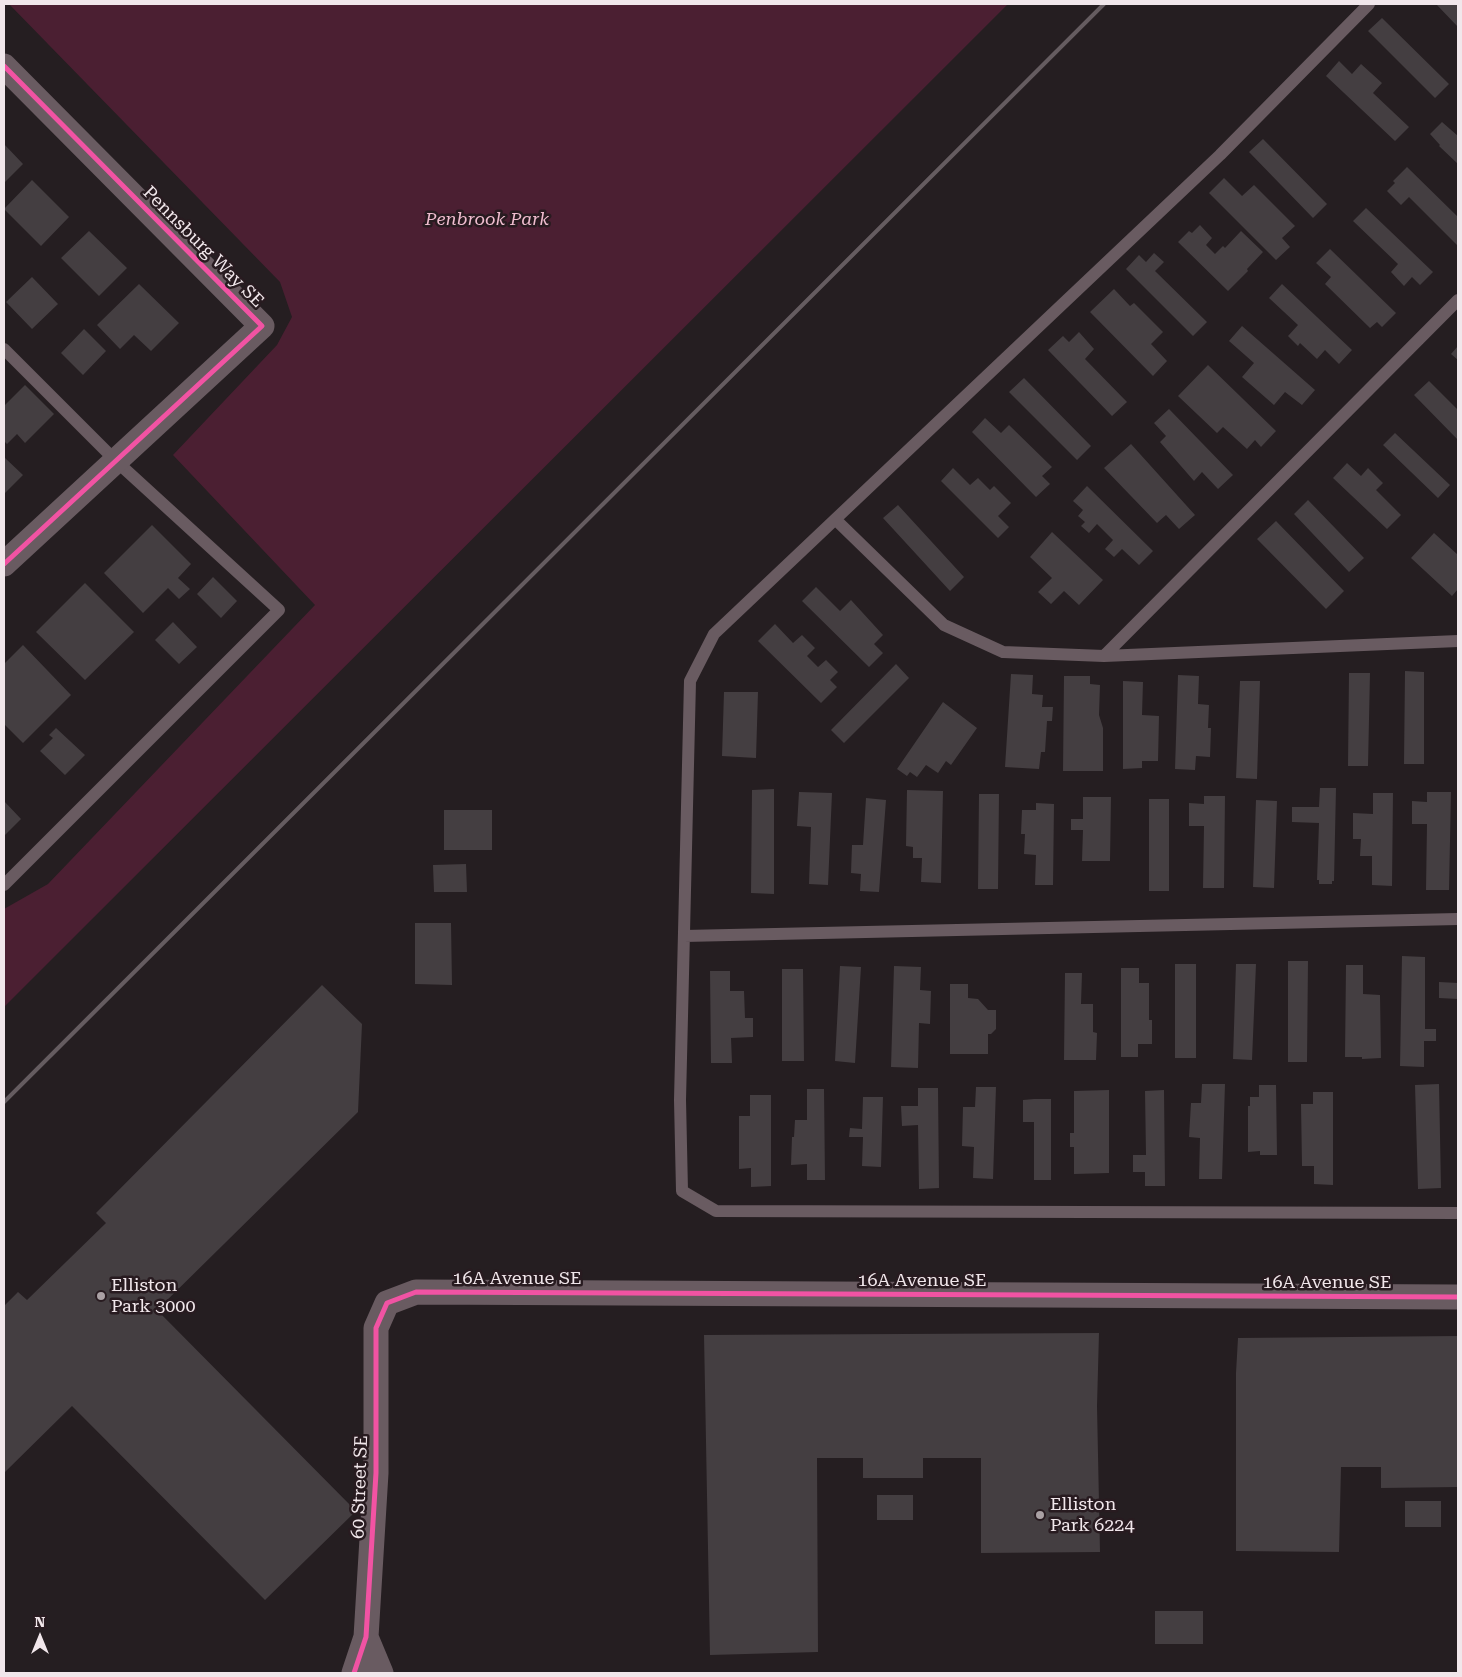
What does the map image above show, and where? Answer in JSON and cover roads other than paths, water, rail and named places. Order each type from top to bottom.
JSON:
[{"type":"street","name":"Pennsburg Way SE","points":[[4,66],[262,326],[4,564]]},
{"type":"street","name":"16A Avenue SE","points":[[387,1303],[416,1292],[1458,1297]]},
{"type":"street","name":"60 Street SE","points":[[354,1673],[366,1636],[376,1474],[376,1328],[387,1303]]},
{"type":"street","name":"60 Street SE","points":[[366,1636],[381,1673]]},
{"type":"lane","points":[[1369,4],[1220,155],[714,634],[690,681],[680,1100],[682,1191],[716,1211],[1458,1213]]},
{"type":"lane","points":[[1104,656],[1458,300]]},
{"type":"lane","points":[[4,350],[116,461],[279,610],[4,885]]},
{"type":"lane","points":[[836,520],[944,625],[1003,652],[1104,656],[1458,641]]},
{"type":"lane","points":[[684,936],[1458,919]]},
{"type":"railway","points":[[4,1102],[1104,4]]},
{"type":"place","name":"Elliston Park 3000","points":[[101,1296]]},
{"type":"place","name":"Elliston Park 6224","points":[[1040,1515]]},
{"type":"park label","name":"Penbrook Park","points":[[487,220]]}]
